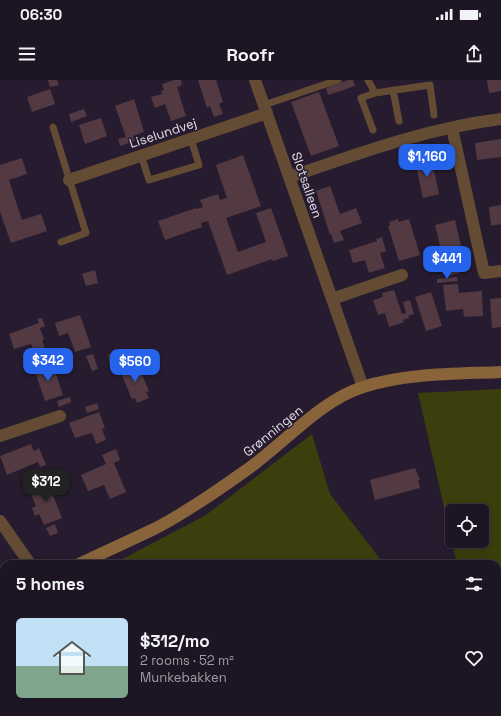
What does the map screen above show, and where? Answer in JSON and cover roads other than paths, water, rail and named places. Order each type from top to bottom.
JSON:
[{"type":"main road","name":"Grønningen","points":[[87,560],[157,527],[206,498],[246,470],[325,407],[346,394],[363,387],[400,378],[501,372]]},
{"type":"street","name":"Slotsalleen","points":[[255,80],[363,387]]},
{"type":"street","name":"Liselundvej","points":[[68,180],[191,139],[265,109]]},
{"type":"street","points":[[290,177],[387,144],[481,121],[501,119]]},
{"type":"street","points":[[452,128],[484,273],[501,271]]},
{"type":"street","points":[[332,299],[402,275]]},
{"type":"street","points":[[0,436],[60,416]]},
{"type":"street","points":[[0,521],[27,560]]},
{"type":"lane","points":[[265,109],[338,80]]},
{"type":"lane","points":[[368,80],[375,93]]},
{"type":"lane","points":[[373,130],[361,98],[375,93],[430,85],[434,115]]},
{"type":"lane","points":[[393,90],[399,121]]},
{"type":"lane","points":[[53,127],[68,180],[86,233],[61,242]]},
{"type":"lane","points":[[141,155],[149,180],[199,165],[191,139]]}]
